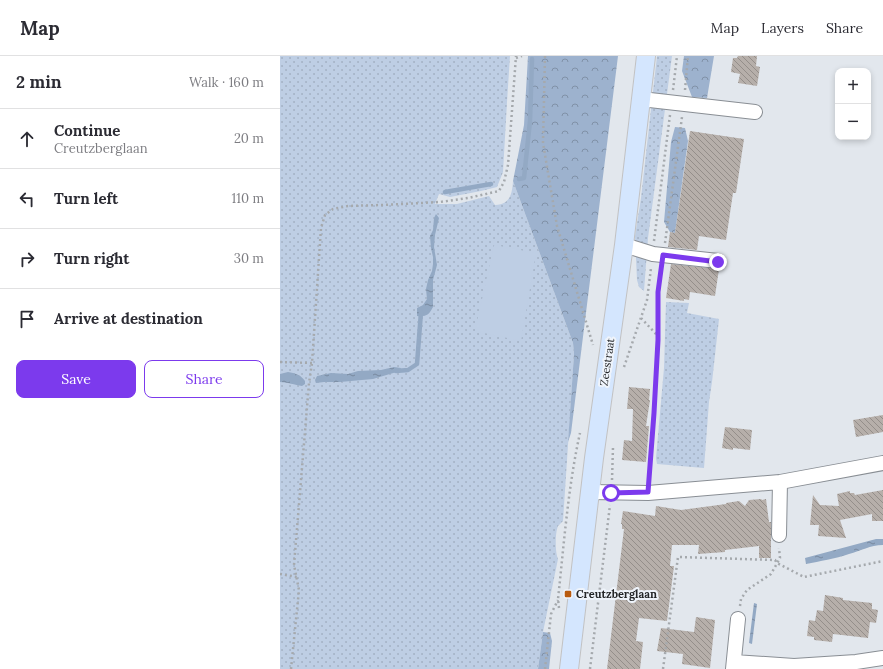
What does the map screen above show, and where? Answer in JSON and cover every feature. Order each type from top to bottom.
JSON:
[{"type":"main road","name":"Zeestraat","points":[[569,669],[594,458],[624,245],[646,56]]},
{"type":"street","points":[[641,99],[755,112]]},
{"type":"street","points":[[624,245],[658,255],[718,262]]},
{"type":"street","points":[[590,492],[648,492],[780,482],[883,463]]},
{"type":"street","points":[[779,535],[780,482]]},
{"type":"street","points":[[738,619],[734,665],[794,666],[856,662],[883,658]]},
{"type":"path","points":[[291,669],[299,590],[294,565],[309,383],[312,364],[321,228],[325,215],[333,209],[348,206],[382,206],[440,202],[499,191],[504,182],[508,165],[516,57],[522,56]]},
{"type":"path","points":[[545,56],[543,143],[557,226],[593,346]]},
{"type":"path","name":"Zeestraat","points":[[625,364],[647,300],[658,255],[678,103],[676,56]]},
{"type":"path","points":[[648,492],[658,335],[658,255],[678,103],[688,56]]},
{"type":"path","points":[[641,318],[658,335]]},
{"type":"path","points":[[280,362],[312,364]]},
{"type":"path","points":[[590,669],[611,493]]},
{"type":"path","points":[[738,619],[741,599],[747,590],[771,574],[780,558],[779,535]]},
{"type":"path","points":[[663,669],[678,557],[775,560],[777,563],[804,577],[883,561]]},
{"type":"path","points":[[280,574],[297,577]]},
{"type":"path","points":[[545,669],[551,614],[558,599]]},
{"type":"shaded area","points":[[280,56],[510,56],[503,172],[497,187],[450,197],[439,194],[435,204],[457,204],[489,196],[495,205],[504,203],[511,194],[513,181],[573,343],[574,354],[563,521],[558,526],[556,533],[558,559],[543,632],[538,669],[280,669]]},
{"type":"shaded area","points":[[657,56],[672,56],[648,238],[644,291],[639,287],[637,280],[635,236],[641,198]]},
{"type":"shaded area","points":[[494,245],[536,253],[521,341],[475,331]]},
{"type":"shaded area","points":[[666,302],[689,303],[687,313],[719,319],[709,402],[704,468],[657,464],[656,458],[664,368]]},
{"type":"green space","points":[[528,56],[618,56],[571,433],[568,442],[574,354],[573,343],[513,181],[524,125]]},
{"type":"green space","points":[[684,56],[714,56],[707,98],[692,97],[682,71]]},
{"type":"green space","points":[[675,127],[685,128],[688,141],[675,233],[670,232],[664,222],[671,142]]},
{"type":"green space","points":[[543,632],[550,633],[552,641],[549,669],[538,669]]},
{"type":"water","points":[[436,214],[439,218],[434,247],[437,265],[433,280],[433,307],[427,315],[417,316],[417,308],[423,305],[427,299],[426,289],[433,264],[430,236],[433,230],[434,218]]},
{"type":"water","points":[[394,367],[401,368],[400,371],[373,379],[316,383],[315,380],[317,376],[331,373],[348,374],[358,371],[381,370]]},
{"type":"water","points":[[288,372],[300,376],[305,381],[305,384],[302,386],[280,382],[280,374]]},
{"type":"water","points":[[876,539],[883,539],[883,545],[806,564],[805,558]]},
{"type":"water","points":[[754,603],[757,604],[752,644],[749,643]]},
{"type":"building","points":[[738,56],[757,56],[756,66],[760,67],[757,86],[738,83],[740,74],[731,72],[733,58],[737,58]]},
{"type":"building","points":[[690,131],[744,139],[736,193],[733,193],[726,240],[699,236],[697,250],[668,247],[670,232],[675,233]]},
{"type":"building","points":[[671,264],[719,269],[715,296],[690,292],[689,300],[684,299],[684,301],[666,298]]},
{"type":"building","points":[[629,387],[650,389],[646,426],[649,426],[646,462],[622,460],[624,440],[632,441],[633,409],[627,409]]},
{"type":"building","points":[[883,415],[883,432],[856,437],[853,420]]},
{"type":"building","points":[[725,427],[752,430],[750,450],[733,448],[733,450],[722,448]]},
{"type":"building","points":[[883,490],[883,521],[872,521],[872,514],[840,520],[846,538],[818,536],[819,525],[810,525],[813,495],[820,505],[839,506],[837,494],[850,491],[850,493],[854,493],[855,495]]},
{"type":"building","points":[[766,499],[769,522],[771,522],[771,558],[759,558],[759,546],[725,550],[725,552],[698,554],[699,545],[672,545],[670,566],[674,566],[667,621],[639,618],[636,641],[643,642],[640,669],[607,669],[624,529],[622,529],[621,524],[623,511],[655,516],[656,506],[681,510],[739,501],[745,506],[749,500]]},
{"type":"building","points":[[825,595],[843,598],[843,600],[872,603],[872,609],[878,610],[876,623],[870,622],[868,638],[833,634],[832,642],[814,640],[814,637],[807,636],[809,620],[815,621],[817,610],[823,611]]},
{"type":"building","points":[[696,617],[715,620],[710,668],[682,664],[683,654],[657,651],[661,628],[694,632]]},
{"type":"waterway","points":[[519,179],[524,178],[530,121],[532,59]]},
{"type":"waterway","points":[[445,192],[491,184]]},
{"type":"waterway","points":[[396,371],[408,370],[417,364],[421,312]]},
{"type":"place","name":"Creutzberglaan","points":[[568,594]]},
{"type":"route","points":[[611,493],[648,492],[658,340],[658,292],[663,255],[718,262]]}]
